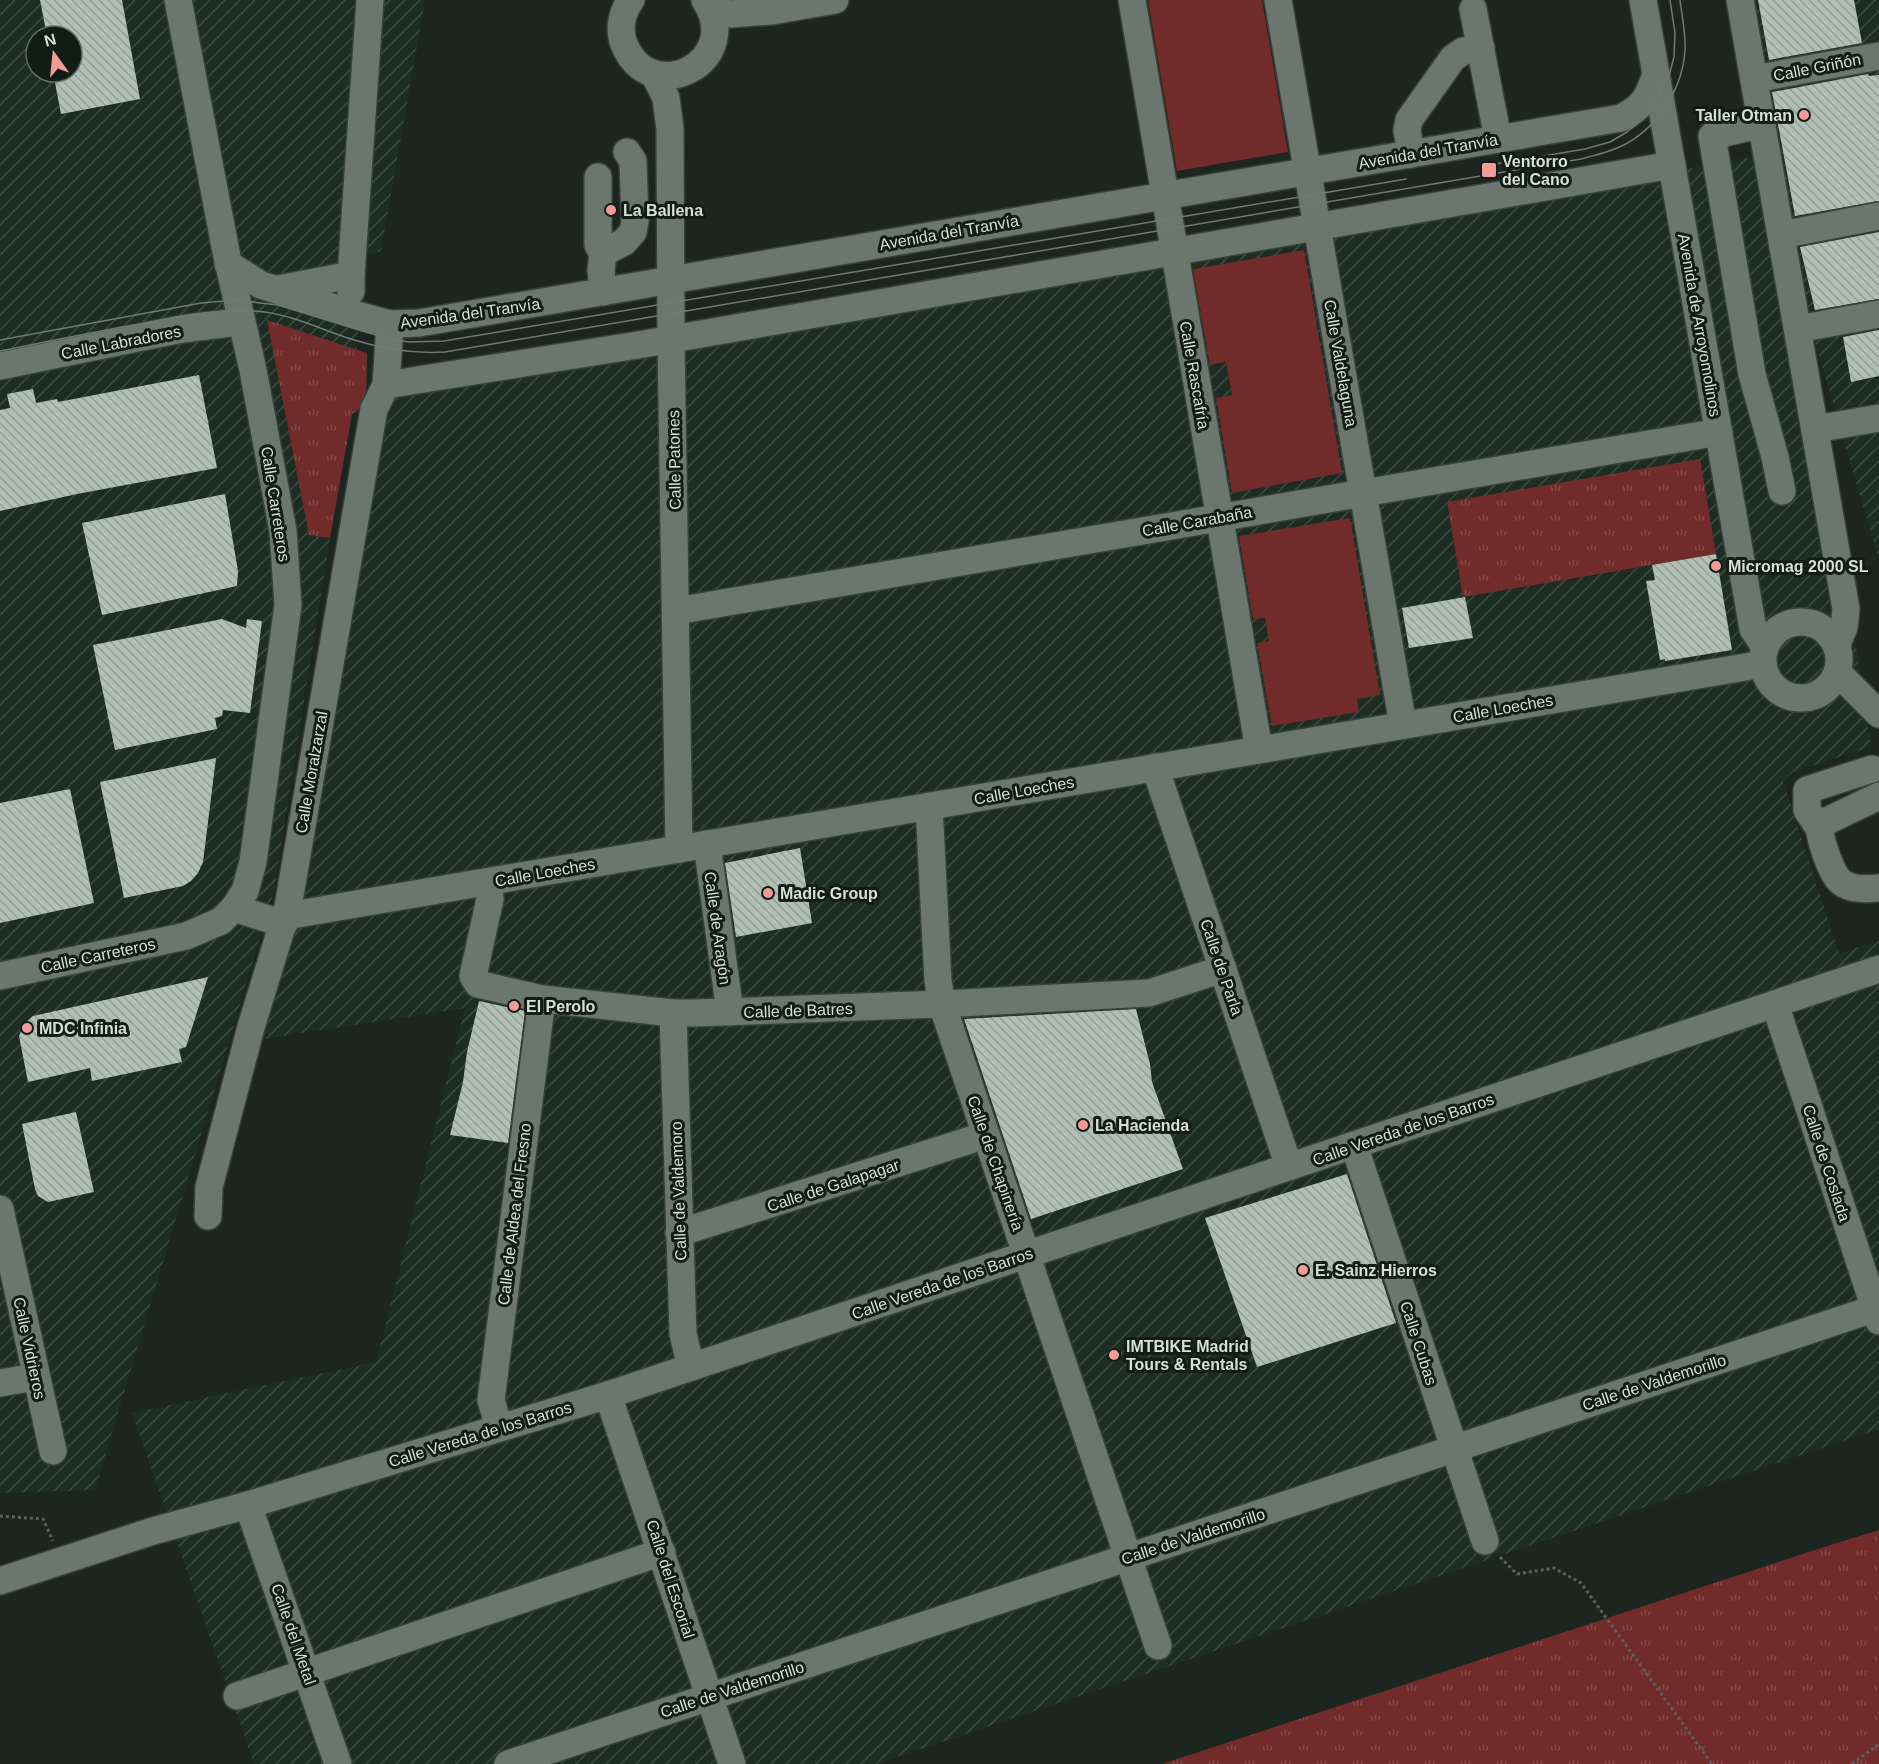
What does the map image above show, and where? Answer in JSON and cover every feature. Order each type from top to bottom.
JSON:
[{"type":"street","name":"Calle Carreteros","points":[[0,976],[186,936],[221,921],[240,899],[253,862],[288,605],[283,531],[253,370],[228,264],[178,0]]},
{"type":"street","points":[[357,315],[353,303],[351,275],[370,0]]},
{"type":"street","points":[[631,0],[621,23],[622,39],[628,54],[639,66],[654,74],[669,76],[685,73],[698,65],[708,53],[714,39],[715,23],[708,4]]},
{"type":"street","points":[[708,4],[730,14],[772,11],[835,0]]},
{"type":"street","name":"Calle Rascafría","points":[[1132,0],[1259,750]]},
{"type":"street","name":"Calle Valdelaguna","points":[[1278,0],[1403,725]]},
{"type":"street","name":"Avenida de Arroyomolinos","points":[[1643,0],[1753,629],[1764,655]]},
{"type":"street","points":[[1740,0],[1846,609],[1844,627],[1836,659],[1831,683],[1821,692],[1809,697],[1797,698],[1784,694],[1766,676],[1764,655],[1771,637],[1779,629],[1789,624],[1800,622],[1811,624],[1822,628],[1830,636],[1836,659],[1879,714]]},
{"type":"street","points":[[1473,9],[1498,139]]},
{"type":"street","points":[[1411,153],[1407,130],[1409,120],[1453,58],[1463,51],[1481,48]]},
{"type":"street","name":"Calle Griñón","points":[[1754,79],[1879,56]]},
{"type":"street","name":"Calle Patones","points":[[654,74],[666,98],[670,129],[680,849]]},
{"type":"street","name":"Avenida del Tranvía","points":[[228,264],[261,285],[275,290],[390,324],[419,323],[1621,118],[1636,110],[1648,96],[1656,74]]},
{"type":"street","points":[[1762,124],[1712,136],[1752,374],[1782,491]]},
{"type":"street","points":[[603,253],[624,242],[633,232],[635,221],[633,161],[627,153]]},
{"type":"street","points":[[386,385],[672,339],[1672,165]]},
{"type":"street","points":[[598,177],[598,245],[603,253],[601,270],[603,292]]},
{"type":"street","points":[[1781,235],[1879,216]]},
{"type":"street","points":[[635,221],[672,220]]},
{"type":"street","points":[[275,290],[351,275]]},
{"type":"street","points":[[1798,329],[1879,314]]},
{"type":"street","name":"Calle Labradores","points":[[0,366],[182,329],[230,323],[242,325]]},
{"type":"street","name":"Calle Moralzarzal","points":[[208,1216],[209,1187],[251,1027],[286,916],[374,409],[386,385],[390,324]]},
{"type":"street","points":[[1775,457],[1879,418]]},
{"type":"street","name":"Calle Carabaña","points":[[676,611],[1719,432]]},
{"type":"street","name":"Calle Loeches","points":[[240,899],[286,916],[1403,725],[1764,655]]},
{"type":"street","name":"Calle de Parla","points":[[1155,767],[1289,1167]]},
{"type":"street","points":[[1872,769],[1807,790],[1807,810],[1819,828],[1821,842],[1841,882],[1861,890],[1879,888]]},
{"type":"street","points":[[1819,828],[1828,820],[1879,796]]},
{"type":"street","name":"Calle de Chapinería","points":[[929,806],[942,1004],[1158,1646]]},
{"type":"street","name":"Calle de Aragón","points":[[707,844],[730,1012]]},
{"type":"street","name":"Calle de Batres","points":[[488,882],[490,899],[472,976],[478,984],[542,999],[673,1013],[942,1004],[1149,993],[1223,969]]},
{"type":"street","name":"Calle Vereda de los Barros","points":[[0,1581],[153,1531],[248,1505],[608,1395],[1879,969]]},
{"type":"street","name":"Calle de Aldea del Fresno","points":[[499,1428],[490,1400],[542,999]]},
{"type":"street","name":"Calle de Coslada","points":[[1775,1004],[1878,1312]]},
{"type":"street","name":"Calle de Valdemoro","points":[[673,1013],[683,1334],[691,1367]]},
{"type":"street","name":"Calle de Galapagar","points":[[679,1233],[986,1135]]},
{"type":"street","name":"Calle Cubas","points":[[1354,1145],[1485,1540]]},
{"type":"street","name":"Calle Vidrieros","points":[[0,1209],[53,1451]]},
{"type":"street","name":"Calle de Valdemorillo","points":[[508,1764],[1454,1449],[1878,1312]]},
{"type":"street","points":[[0,1383],[36,1377]]},
{"type":"street","name":"Calle del Escorial","points":[[608,1395],[732,1764]]},
{"type":"street","name":"Calle del Metal","points":[[248,1505],[338,1764]]},
{"type":"street","points":[[237,1696],[662,1552]]},
{"type":"path","points":[[0,1516],[43,1519],[62,1560]]},
{"type":"path","points":[[1485,1540],[1517,1574],[1554,1568],[1581,1583],[1712,1764]]},
{"type":"path","points":[[1852,1764],[1879,1744]]},
{"type":"shaded area","points":[[0,0],[425,0],[381,251],[363,256],[352,414],[274,891],[95,1490],[0,1493]]},
{"type":"shaded area","points":[[1753,0],[1879,0],[1879,560],[1811,329]]},
{"type":"shaded area","points":[[1773,153],[1827,450],[1871,747],[1793,772],[1783,781],[1839,953],[1879,941],[1879,1429],[876,1764],[254,1764],[132,1413],[376,1362],[465,1008],[256,1040],[391,397],[1166,266]]},
{"type":"green space","points":[[1148,0],[1262,0],[1288,152],[1177,171]]},
{"type":"green space","points":[[1304,250],[1342,473],[1232,493],[1216,398],[1232,395],[1226,362],[1210,365],[1193,269]]},
{"type":"green space","points":[[267,320],[367,353],[366,405],[352,414],[330,538],[309,535]]},
{"type":"green space","points":[[1700,459],[1716,554],[1463,597],[1447,502]]},
{"type":"green space","points":[[1350,518],[1380,695],[1357,699],[1359,712],[1272,726],[1257,643],[1269,641],[1265,618],[1253,619],[1239,536]]},
{"type":"green space","points":[[1879,1530],[1879,1764],[1162,1764],[1824,1547]]},
{"type":"building","points":[[40,0],[122,0],[140,99],[61,114],[55,84],[84,84],[84,24],[45,24]]},
{"type":"building","points":[[1758,0],[1854,0],[1862,43],[1769,60]]},
{"type":"building","points":[[1868,74],[1869,76],[1879,75],[1879,201],[1795,216],[1772,92]]},
{"type":"building","points":[[1879,232],[1879,299],[1815,310],[1800,247]]},
{"type":"building","points":[[1879,330],[1879,376],[1851,382],[1843,337]]},
{"type":"building","points":[[199,375],[217,468],[0,511],[0,410],[10,408],[7,394],[33,389],[36,403],[57,399],[58,402]]},
{"type":"building","points":[[225,494],[238,571],[237,586],[102,615],[82,523]]},
{"type":"building","points":[[1716,554],[1732,650],[1660,660],[1646,581],[1655,580],[1652,565]]},
{"type":"building","points":[[1465,597],[1473,638],[1409,648],[1402,608]]},
{"type":"building","points":[[222,619],[246,628],[247,619],[262,621],[250,713],[223,710],[222,716],[215,718],[217,729],[115,750],[93,645]]},
{"type":"building","points":[[216,758],[203,862],[198,873],[183,886],[124,898],[100,782]]},
{"type":"building","points":[[70,789],[94,903],[0,923],[0,803]]},
{"type":"building","name":"Madic Group","points":[[800,848],[812,923],[736,937],[725,863]]},
{"type":"building","points":[[208,977],[186,1047],[179,1049],[182,1062],[92,1081],[90,1068],[28,1082],[19,1036],[24,1024],[33,1016]]},
{"type":"building","points":[[479,1001],[525,1011],[508,1143],[450,1135]]},
{"type":"building","name":"La Hacienda","points":[[1136,1009],[1150,1064],[1152,1082],[1183,1169],[1031,1219],[964,1019]]},
{"type":"building","points":[[76,1112],[94,1192],[48,1202],[38,1196],[35,1189],[22,1124]]},
{"type":"building","name":"E. Sainz Hierros","points":[[1347,1174],[1396,1323],[1257,1367],[1205,1218]]},
{"type":"tram line","points":[[1483,166],[1585,149],[1610,142],[1642,120],[1653,106],[1669,76],[1674,57],[1675,33],[1670,0]]},
{"type":"tram line","points":[[0,351],[183,316],[248,311],[287,317],[374,346],[409,351],[445,352],[1581,159],[1612,150],[1640,135],[1652,124],[1671,97],[1683,67],[1685,51],[1680,0]]},
{"type":"tram line","points":[[0,340],[201,303],[236,300],[278,305],[389,339],[409,342],[444,341],[1406,179]]},
{"type":"place","name":"Taller Otman","points":[[1804,115]]},
{"type":"place","name":"Ventorro del Cano","points":[[1489,170]]},
{"type":"place","name":"La Ballena","points":[[611,210]]},
{"type":"place","name":"Micromag 2000 SL","points":[[1716,566]]},
{"type":"place","name":"Madic Group","points":[[768,893]]},
{"type":"place","name":"El Perolo","points":[[514,1006]]},
{"type":"place","name":"MDC Infinia","points":[[27,1028]]},
{"type":"place","name":"La Hacienda","points":[[1083,1125]]},
{"type":"place","name":"E. Sainz Hierros","points":[[1303,1270]]},
{"type":"place","name":"IMTBIKE Madrid Tours & Rentals","points":[[1114,1355]]}]
